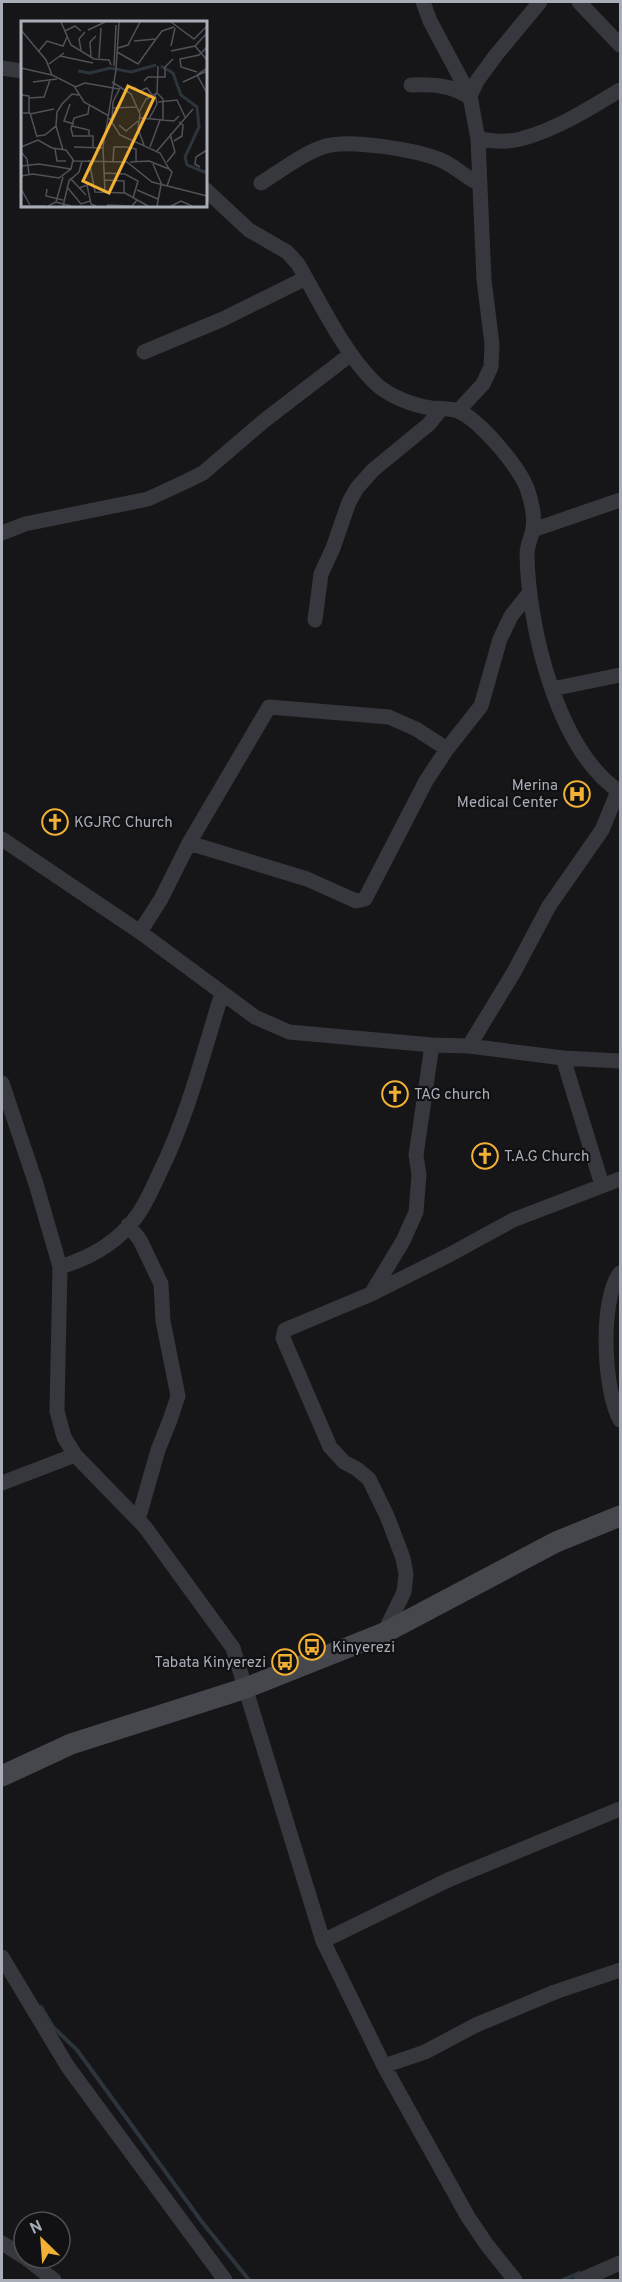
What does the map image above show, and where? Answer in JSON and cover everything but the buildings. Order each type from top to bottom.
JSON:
[{"type":"street","points":[[423,2],[430,21],[470,97],[478,140],[484,280],[492,344],[491,367],[483,384],[459,411]]},
{"type":"street","points":[[470,97],[477,81],[496,54],[540,2]]},
{"type":"street","points":[[579,2],[621,45]]},
{"type":"street","points":[[2,68],[21,71]]},
{"type":"street","points":[[411,85],[444,86],[470,97]]},
{"type":"street","points":[[478,140],[523,139],[562,124],[621,90]]},
{"type":"street","points":[[261,183],[327,146],[356,144],[397,149],[439,159],[466,178],[480,184]]},
{"type":"street","points":[[207,191],[249,230],[287,252],[298,264],[351,354],[375,383],[393,395],[420,406],[459,411],[504,450],[526,487],[533,511],[533,530],[527,552],[538,645],[552,689],[581,751],[619,791],[602,830],[549,906],[514,972],[469,1046]]},
{"type":"street","points":[[144,352],[223,318],[306,278]]},
{"type":"street","points":[[2,533],[25,524],[148,499],[187,482],[203,473],[265,420],[351,354]]},
{"type":"street","points":[[315,620],[321,574],[349,502],[357,488],[373,470],[429,424],[441,409]]},
{"type":"street","points":[[533,530],[621,500]]},
{"type":"street","points":[[189,843],[307,879],[356,901],[363,901],[405,819],[447,749],[481,706],[500,639],[511,616],[530,592]]},
{"type":"street","points":[[552,689],[621,675]]},
{"type":"street","points":[[140,932],[161,899],[189,843],[269,707],[389,717],[416,729],[447,749]]},
{"type":"street","points":[[2,839],[140,932],[255,1017],[289,1032],[432,1045],[469,1046],[563,1058],[621,1061]]},
{"type":"street","points":[[60,1267],[100,1250],[136,1218],[183,1122],[222,993]]},
{"type":"street","points":[[371,1294],[403,1240],[416,1212],[418,1175],[416,1155],[423,1121],[432,1045]]},
{"type":"street","points":[[563,1058],[602,1185]]},
{"type":"street","points":[[2,1083],[36,1184],[60,1267],[57,1412],[64,1437],[75,1455],[138,1520],[175,1566],[233,1648],[322,1941],[384,2067],[468,2217],[515,2280]]},
{"type":"street","points":[[384,1633],[404,1592],[406,1574],[403,1558],[387,1516],[369,1479],[344,1462],[330,1447],[283,1338],[285,1330],[371,1294],[513,1220],[621,1179]]},
{"type":"street","points":[[128,1225],[140,1240],[161,1284],[165,1334],[178,1396],[154,1459],[138,1520]]},
{"type":"street","points":[[621,1273],[609,1296],[605,1326],[613,1399],[621,1420]]},
{"type":"street","points":[[2,1483],[75,1455]]},
{"type":"street","points":[[2,1776],[71,1744],[246,1688],[384,1633],[556,1542],[621,1516]]},
{"type":"street","points":[[322,1941],[448,1880],[621,1809]]},
{"type":"street","points":[[2,1957],[68,2067],[225,2280]]},
{"type":"street","points":[[384,2067],[425,2052],[476,2025],[555,1992],[621,1970]]},
{"type":"street","points":[[581,2280],[621,2263]]},
{"type":"street","points":[[41,2270],[54,2280]]},
{"type":"waterway","points":[[41,2007],[53,2027],[77,2050],[202,2222],[249,2280]]},
{"type":"waterway","points":[[563,2280],[579,2273]]},
{"type":"place","name":"Merina Medical Center","points":[[577,794]]},
{"type":"place","name":"KGJRC Church","points":[[55,822]]},
{"type":"place","name":"TAG church","points":[[395,1094]]},
{"type":"place","name":"T.A.G Church","points":[[485,1156]]},
{"type":"place","name":"Kinyerezi","points":[[312,1647]]},
{"type":"place","name":"Tabata Kinyerezi","points":[[285,1662]]}]
